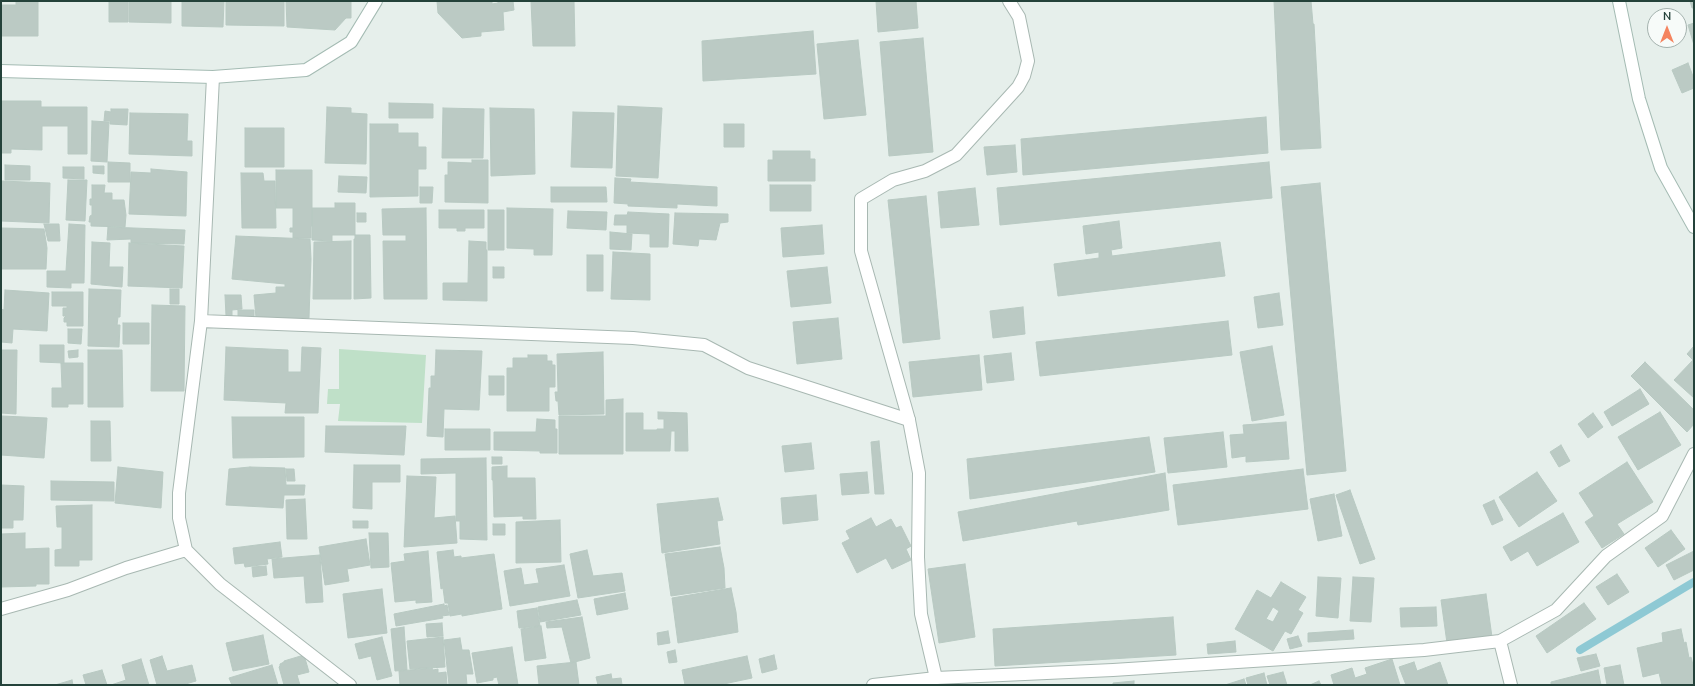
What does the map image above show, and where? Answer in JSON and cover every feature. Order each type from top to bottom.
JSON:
[{"type":"street","points":[[1,71],[213,77],[306,70],[351,42],[376,1]]},
{"type":"street","points":[[936,678],[920,614],[918,557],[919,473],[909,420],[861,251],[861,199],[894,180],[925,171],[956,155],[1018,87],[1024,76],[1028,61],[1019,17],[1009,1]]},
{"type":"street","points":[[1619,1],[1639,99],[1661,168],[1694,227]]},
{"type":"street","points":[[213,77],[201,321],[179,493],[179,518],[186,550],[220,584],[350,685]]},
{"type":"street","points":[[201,321],[633,338],[704,345],[748,368],[909,420]]},
{"type":"street","points":[[873,685],[936,678],[1128,669],[1417,650],[1500,641],[1556,610],[1606,556],[1662,516],[1694,454]]},
{"type":"street","points":[[1,609],[68,590],[126,568],[186,550]]},
{"type":"street","points":[[1500,641],[1511,685]]},
{"type":"green space","points":[[339,349],[426,355],[422,423],[338,421],[340,404],[327,404],[328,389],[339,389]]},
{"type":"building","points":[[16,1],[38,1],[38,36],[1,36],[1,5],[16,5]]},
{"type":"building","points":[[109,1],[128,1],[128,22],[109,22]]},
{"type":"building","points":[[129,1],[171,1],[171,23],[129,22]]},
{"type":"building","points":[[182,1],[224,1],[223,27],[182,26]]},
{"type":"building","points":[[226,1],[284,1],[284,26],[226,25]]},
{"type":"building","points":[[286,1],[351,1],[351,18],[346,18],[335,30],[287,27]]},
{"type":"building","points":[[437,1],[492,1],[492,4],[498,3],[498,1],[513,1],[514,10],[503,12],[504,30],[481,32],[481,36],[462,38],[438,13]]},
{"type":"building","points":[[531,1],[574,1],[575,46],[533,46]]},
{"type":"building","points":[[876,1],[916,1],[918,28],[878,32]]},
{"type":"building","points":[[1274,1],[1311,1],[1314,24],[1321,148],[1281,150]]},
{"type":"building","points":[[1690,1],[1694,1],[1694,8],[1692,8]]},
{"type":"building","points":[[1694,23],[1694,45],[1688,25]]},
{"type":"building","points":[[813,31],[816,74],[703,81],[702,41]]},
{"type":"building","points":[[923,38],[933,152],[889,156],[880,42]]},
{"type":"building","points":[[858,40],[866,115],[824,119],[817,44]]},
{"type":"building","points":[[1688,63],[1694,79],[1694,88],[1682,93],[1672,70]]},
{"type":"building","points":[[1,101],[41,101],[41,107],[87,107],[87,154],[68,154],[68,126],[42,126],[42,150],[11,149],[11,153],[1,153]]},
{"type":"building","points":[[389,103],[433,104],[433,118],[389,118]]},
{"type":"building","points":[[618,106],[662,108],[658,178],[616,176]]},
{"type":"building","points":[[327,107],[351,108],[351,113],[367,114],[366,164],[325,163]]},
{"type":"building","points":[[443,108],[484,109],[483,158],[442,158]]},
{"type":"building","points":[[490,108],[534,109],[535,174],[491,176]]},
{"type":"building","points":[[111,109],[128,109],[127,125],[110,124],[110,121],[104,121],[105,111],[111,112]]},
{"type":"building","points":[[573,112],[614,113],[612,168],[571,167]]},
{"type":"building","points":[[130,113],[188,114],[187,141],[192,141],[192,156],[129,154]]},
{"type":"building","points":[[1266,117],[1268,153],[1023,175],[1021,139]]},
{"type":"building","points":[[92,121],[109,122],[107,162],[91,161]]},
{"type":"building","points":[[370,124],[398,124],[398,133],[418,133],[418,147],[426,147],[426,169],[418,169],[418,196],[370,197]]},
{"type":"building","points":[[724,124],[744,124],[744,147],[724,147]]},
{"type":"building","points":[[245,128],[284,128],[284,167],[245,167]]},
{"type":"building","points":[[1015,145],[1017,172],[987,175],[984,147]]},
{"type":"building","points":[[773,151],[810,151],[810,159],[815,159],[815,181],[768,181],[768,160],[773,160]]},
{"type":"building","points":[[472,160],[488,160],[488,203],[445,202],[445,175],[448,175],[448,162],[472,163]]},
{"type":"building","points":[[108,162],[130,163],[130,182],[108,182]]},
{"type":"building","points":[[1269,162],[1272,198],[1000,225],[997,188]]},
{"type":"building","points":[[5,165],[30,166],[30,180],[5,180]]},
{"type":"building","points":[[93,166],[104,166],[104,174],[93,173]]},
{"type":"building","points":[[63,167],[84,167],[84,179],[63,178]]},
{"type":"building","points":[[151,169],[187,172],[186,216],[129,214],[131,172],[151,173]]},
{"type":"building","points":[[276,170],[312,170],[311,238],[293,238],[293,232],[290,232],[290,228],[293,228],[293,208],[276,208]]},
{"type":"building","points":[[241,173],[263,173],[264,181],[275,181],[276,228],[242,228]]},
{"type":"building","points":[[339,176],[367,177],[366,193],[338,192]]},
{"type":"building","points":[[615,178],[631,179],[630,182],[717,187],[717,206],[677,204],[677,208],[628,206],[628,204],[614,203]]},
{"type":"building","points":[[68,180],[87,180],[85,221],[66,220]]},
{"type":"building","points":[[1,181],[50,183],[49,223],[1,221]]},
{"type":"building","points":[[1320,183],[1346,471],[1307,475],[1281,187]]},
{"type":"building","points":[[92,185],[105,185],[104,193],[112,193],[112,200],[124,200],[126,215],[125,227],[91,226],[91,222],[89,222],[90,216],[92,215],[92,205],[90,205],[90,199],[92,199]]},
{"type":"building","points":[[770,185],[811,185],[811,211],[770,211]]},
{"type":"building","points":[[420,187],[433,187],[432,203],[420,203]]},
{"type":"building","points":[[551,187],[606,187],[607,202],[551,202]]},
{"type":"building","points":[[975,188],[979,225],[941,228],[938,192]]},
{"type":"building","points":[[926,196],[940,339],[903,343],[888,200]]},
{"type":"building","points":[[335,203],[355,203],[355,235],[332,235],[332,241],[312,240],[312,208],[335,208]]},
{"type":"building","points":[[426,208],[427,299],[384,299],[383,241],[406,241],[406,235],[383,235],[382,209]]},
{"type":"building","points":[[507,208],[553,209],[552,255],[534,255],[534,249],[507,248]]},
{"type":"building","points":[[439,210],[484,210],[484,228],[465,228],[465,231],[457,231],[457,228],[439,228]]},
{"type":"building","points":[[488,210],[504,210],[504,250],[488,250]]},
{"type":"building","points":[[568,211],[607,212],[606,230],[567,228]]},
{"type":"building","points":[[628,212],[669,214],[668,247],[650,247],[650,234],[627,233],[627,225],[614,225],[615,215],[627,215]]},
{"type":"building","points":[[357,213],[366,213],[366,222],[357,222]]},
{"type":"building","points":[[675,213],[728,214],[728,222],[720,223],[716,240],[699,239],[698,246],[673,244]]},
{"type":"building","points":[[1119,221],[1122,248],[1111,250],[1112,256],[1220,242],[1225,276],[1058,296],[1054,264],[1099,258],[1099,252],[1086,254],[1083,226]]},
{"type":"building","points":[[44,224],[59,224],[60,241],[48,241]]},
{"type":"building","points":[[69,224],[85,225],[84,283],[71,283],[71,288],[47,287],[47,271],[66,271]]},
{"type":"building","points":[[822,225],[824,254],[783,257],[781,228]]},
{"type":"building","points":[[108,227],[185,230],[184,244],[131,243],[131,239],[107,240]]},
{"type":"building","points":[[1,228],[44,229],[47,248],[46,269],[1,269]]},
{"type":"building","points":[[610,232],[632,234],[631,250],[610,249]]},
{"type":"building","points":[[355,235],[370,235],[371,298],[354,299]]},
{"type":"building","points":[[236,236],[310,239],[311,259],[309,318],[256,318],[254,295],[276,293],[276,287],[285,287],[285,284],[232,279]]},
{"type":"building","points":[[351,241],[351,299],[313,299],[314,242]]},
{"type":"building","points":[[469,241],[486,242],[487,301],[443,300],[443,283],[468,283]]},
{"type":"building","points":[[92,242],[110,243],[109,267],[123,267],[122,287],[91,284]]},
{"type":"building","points":[[129,243],[184,246],[182,288],[128,286]]},
{"type":"building","points":[[613,252],[650,254],[650,300],[611,299]]},
{"type":"building","points":[[587,255],[603,255],[603,291],[587,291]]},
{"type":"building","points":[[493,267],[504,267],[504,278],[493,278]]},
{"type":"building","points":[[827,267],[831,303],[791,307],[787,271]]},
{"type":"building","points":[[89,289],[121,290],[120,317],[118,317],[117,325],[120,325],[119,347],[88,346]]},
{"type":"building","points":[[170,289],[179,289],[179,304],[170,304]]},
{"type":"building","points":[[5,290],[49,293],[47,331],[13,329],[12,343],[1,342],[1,309],[4,310]]},
{"type":"building","points":[[52,292],[83,292],[83,326],[67,326],[67,322],[64,322],[64,318],[66,316],[63,316],[63,308],[67,308],[67,306],[52,306]]},
{"type":"building","points":[[1279,293],[1283,325],[1258,328],[1254,297]]},
{"type":"building","points":[[225,295],[241,295],[242,309],[232,310],[232,316],[226,316]]},
{"type":"building","points":[[152,305],[185,306],[184,391],[151,391]]},
{"type":"building","points":[[1023,307],[1025,334],[993,338],[990,311]]},
{"type":"building","points":[[238,310],[254,310],[254,321],[238,321]]},
{"type":"building","points":[[838,318],[842,359],[797,364],[793,322]]},
{"type":"building","points":[[1228,321],[1232,355],[1040,376],[1036,342]]},
{"type":"building","points":[[123,323],[149,323],[149,344],[123,344]]},
{"type":"building","points":[[68,329],[82,329],[81,344],[68,343]]},
{"type":"building","points":[[40,345],[64,345],[64,363],[40,362]]},
{"type":"building","points":[[1272,346],[1284,415],[1252,421],[1240,352]]},
{"type":"building","points":[[1694,346],[1694,398],[1674,380],[1693,360],[1687,354]]},
{"type":"building","points":[[226,347],[288,350],[288,372],[301,372],[302,347],[321,348],[318,413],[285,413],[286,403],[224,400]]},
{"type":"building","points":[[1,350],[17,350],[16,414],[1,413]]},
{"type":"building","points":[[78,350],[78,357],[69,358],[68,351]]},
{"type":"building","points":[[88,350],[122,350],[123,407],[88,407]]},
{"type":"building","points":[[436,350],[482,351],[479,410],[444,409],[443,437],[427,436],[429,388],[431,388],[431,376],[435,376]]},
{"type":"building","points":[[603,352],[604,414],[559,415],[558,401],[556,401],[555,392],[558,392],[557,354]]},
{"type":"building","points":[[1011,353],[1014,380],[987,383],[984,356]]},
{"type":"building","points":[[528,355],[547,355],[547,361],[552,361],[552,365],[555,365],[555,387],[549,387],[549,411],[507,411],[507,368],[513,368],[513,358],[528,358]]},
{"type":"building","points":[[979,355],[982,390],[913,397],[909,362]]},
{"type":"building","points":[[1645,362],[1694,410],[1694,424],[1687,432],[1631,376]]},
{"type":"building","points":[[61,363],[83,363],[83,404],[68,404],[68,407],[52,407],[52,388],[62,388]]},
{"type":"building","points":[[489,376],[504,376],[504,395],[489,395]]},
{"type":"building","points":[[1640,389],[1649,404],[1612,426],[1604,412]]},
{"type":"building","points":[[623,399],[623,454],[559,454],[559,416],[606,416],[606,400]]},
{"type":"building","points":[[658,412],[687,413],[688,451],[675,451],[675,431],[671,431],[670,451],[626,451],[626,413],[643,413],[643,430],[664,429],[664,419],[658,419]]},
{"type":"building","points":[[1660,412],[1681,445],[1638,470],[1618,437]]},
{"type":"building","points":[[1593,413],[1603,427],[1588,438],[1578,424]]},
{"type":"building","points":[[1,416],[47,418],[44,458],[1,455]]},
{"type":"building","points":[[232,417],[304,417],[304,457],[233,458]]},
{"type":"building","points":[[537,419],[555,420],[555,429],[557,429],[557,453],[494,450],[494,432],[536,432]]},
{"type":"building","points":[[91,421],[110,421],[111,461],[91,461]]},
{"type":"building","points":[[1286,422],[1289,459],[1246,462],[1246,456],[1232,458],[1230,435],[1244,434],[1243,425]]},
{"type":"building","points":[[326,426],[406,426],[404,455],[325,452]]},
{"type":"building","points":[[445,429],[490,429],[490,450],[445,450]]},
{"type":"building","points":[[1223,432],[1227,467],[1168,473],[1164,438]]},
{"type":"building","points":[[1149,437],[1155,472],[970,499],[967,459]]},
{"type":"building","points":[[879,441],[884,494],[875,494],[871,442]]},
{"type":"building","points":[[811,443],[814,469],[785,472],[782,446]]},
{"type":"building","points":[[1561,445],[1570,461],[1559,467],[1550,452]]},
{"type":"building","points":[[492,457],[502,457],[502,464],[492,464]]},
{"type":"building","points":[[486,458],[487,540],[460,539],[460,521],[456,521],[456,473],[421,474],[421,459]]},
{"type":"building","points":[[1627,462],[1653,502],[1617,524],[1624,534],[1602,548],[1585,522],[1594,516],[1579,493]]},
{"type":"building","points":[[354,465],[400,465],[400,482],[372,482],[372,509],[353,508]]},
{"type":"building","points":[[507,466],[507,478],[535,478],[536,519],[523,519],[523,516],[494,517],[492,467]]},
{"type":"building","points":[[118,467],[163,472],[161,508],[115,503]]},
{"type":"building","points":[[250,467],[285,468],[286,485],[305,485],[304,495],[284,495],[283,508],[226,505],[229,469]]},
{"type":"building","points":[[286,469],[294,469],[295,481],[287,481]]},
{"type":"building","points":[[1303,469],[1308,509],[1178,525],[1173,485]]},
{"type":"building","points":[[867,472],[869,493],[842,495],[840,474]]},
{"type":"building","points":[[1537,472],[1557,501],[1519,527],[1499,497]]},
{"type":"building","points":[[1165,473],[1169,510],[1078,525],[1077,521],[963,541],[958,512]]},
{"type":"building","points":[[407,476],[436,477],[434,518],[455,516],[457,543],[404,547]]},
{"type":"building","points":[[51,481],[114,482],[114,501],[51,500]]},
{"type":"building","points":[[1,485],[24,486],[23,520],[13,520],[13,528],[1,528]]},
{"type":"building","points":[[1350,490],[1375,559],[1360,564],[1336,495]]},
{"type":"building","points":[[1334,494],[1342,536],[1318,541],[1310,499]]},
{"type":"building","points":[[816,495],[818,520],[783,524],[781,498]]},
{"type":"building","points":[[718,498],[723,520],[717,521],[720,544],[662,553],[657,504]]},
{"type":"building","points":[[305,499],[307,539],[287,539],[286,500]]},
{"type":"building","points":[[1494,500],[1503,520],[1492,525],[1483,505]]},
{"type":"building","points":[[92,505],[92,560],[79,560],[79,566],[55,566],[55,550],[62,549],[62,527],[57,527],[56,506]]},
{"type":"building","points":[[1563,513],[1579,542],[1537,566],[1528,551],[1511,561],[1503,547]]},
{"type":"building","points":[[871,518],[876,527],[891,519],[896,528],[901,526],[911,546],[906,549],[911,560],[892,569],[886,558],[857,573],[842,543],[850,539],[846,531]]},
{"type":"building","points":[[560,520],[561,562],[516,563],[516,522]]},
{"type":"building","points":[[353,521],[368,521],[368,528],[353,528]]},
{"type":"building","points":[[493,524],[505,524],[505,535],[493,535]]},
{"type":"building","points":[[1671,530],[1685,549],[1658,567],[1645,548]]},
{"type":"building","points":[[25,533],[25,549],[49,548],[49,584],[1,587],[1,534]]},
{"type":"building","points":[[369,533],[388,533],[389,567],[371,568]]},
{"type":"building","points":[[366,539],[370,565],[347,569],[349,581],[325,585],[319,547]]},
{"type":"building","points":[[280,542],[282,557],[267,559],[268,564],[245,567],[244,563],[235,564],[233,548]]},
{"type":"building","points":[[720,547],[724,568],[725,588],[671,596],[665,554]]},
{"type":"building","points":[[453,550],[454,557],[461,556],[461,558],[494,554],[502,609],[462,616],[462,614],[450,616],[448,603],[445,603],[443,588],[441,589],[437,552]]},
{"type":"building","points":[[587,550],[593,576],[622,573],[625,591],[578,598],[570,554]]},
{"type":"building","points":[[428,551],[432,602],[416,603],[416,600],[395,602],[391,563],[405,561],[404,554]]},
{"type":"building","points":[[1694,551],[1694,570],[1674,580],[1666,565]]},
{"type":"building","points":[[320,555],[323,602],[306,603],[304,576],[274,578],[272,559]]},
{"type":"building","points":[[965,564],[975,637],[939,643],[928,569]]},
{"type":"building","points":[[564,565],[570,596],[510,606],[504,571],[521,568],[524,585],[539,583],[536,569]]},
{"type":"building","points":[[266,566],[267,575],[253,577],[252,567]]},
{"type":"building","points":[[1617,574],[1629,592],[1608,605],[1596,587]]},
{"type":"building","points":[[1318,577],[1341,578],[1338,618],[1316,616]]},
{"type":"building","points":[[1353,577],[1374,578],[1371,622],[1350,621]]},
{"type":"building","points":[[1281,582],[1306,597],[1298,610],[1303,613],[1291,634],[1285,631],[1273,651],[1235,629],[1257,590],[1271,598]],"holes":[[[1273,607],[1279,611],[1273,622],[1266,619]]]},
{"type":"building","points":[[731,588],[738,632],[678,643],[672,598]]},
{"type":"building","points":[[382,589],[387,633],[348,638],[343,594]]},
{"type":"building","points":[[625,593],[628,609],[597,615],[594,599]]},
{"type":"building","points":[[1486,594],[1492,637],[1447,643],[1441,600]]},
{"type":"building","points":[[577,600],[581,615],[540,622],[538,607]]},
{"type":"building","points":[[1584,603],[1596,619],[1547,653],[1536,636]]},
{"type":"building","points":[[444,604],[444,606],[447,605],[449,615],[442,616],[443,618],[396,626],[394,614]]},
{"type":"building","points":[[1436,607],[1437,626],[1401,627],[1400,608]]},
{"type":"building","points":[[537,608],[540,626],[519,628],[517,611]]},
{"type":"building","points":[[582,617],[590,658],[571,663],[562,627],[547,628],[546,622]]},
{"type":"building","points":[[1173,617],[1176,655],[995,666],[993,629]]},
{"type":"building","points":[[442,623],[443,636],[427,637],[426,624]]},
{"type":"building","points":[[541,626],[546,658],[525,661],[521,629]]},
{"type":"building","points":[[404,627],[407,670],[395,671],[391,629]]},
{"type":"building","points":[[1681,629],[1684,643],[1686,642],[1689,658],[1691,657],[1694,669],[1694,685],[1662,685],[1659,673],[1643,677],[1637,648],[1663,642],[1662,633]]},
{"type":"building","points":[[1353,630],[1354,639],[1308,642],[1308,633]]},
{"type":"building","points":[[668,631],[670,643],[658,645],[657,633]]},
{"type":"building","points":[[263,635],[269,664],[233,671],[226,643]]},
{"type":"building","points":[[1298,636],[1302,646],[1290,649],[1287,639]]},
{"type":"building","points":[[382,637],[392,676],[377,680],[371,656],[359,659],[355,644]]},
{"type":"building","points":[[443,637],[445,667],[410,669],[407,641]]},
{"type":"building","points":[[460,638],[462,650],[469,650],[473,674],[466,674],[467,685],[449,685],[444,640]]},
{"type":"building","points":[[1235,641],[1236,652],[1208,654],[1207,644]]},
{"type":"building","points":[[512,647],[518,685],[499,685],[497,677],[493,678],[493,680],[477,683],[472,653]]},
{"type":"building","points":[[675,650],[677,662],[669,663],[667,652]]},
{"type":"building","points":[[1596,654],[1600,666],[1581,671],[1577,658]]},
{"type":"building","points":[[304,655],[309,672],[297,675],[300,685],[284,685],[279,667],[280,664],[284,661]]},
{"type":"building","points":[[774,655],[777,669],[762,673],[759,659]]},
{"type":"building","points":[[162,656],[167,671],[192,665],[196,681],[182,685],[157,685],[150,660]]},
{"type":"building","points":[[747,656],[752,678],[719,685],[685,685],[682,670]]},
{"type":"building","points":[[141,659],[149,685],[111,685],[126,680],[122,665]]},
{"type":"building","points":[[1392,659],[1400,685],[1334,685],[1331,675],[1352,668],[1355,678],[1367,674],[1365,668]]},
{"type":"building","points":[[576,662],[579,685],[539,685],[537,666]]},
{"type":"building","points":[[1414,662],[1417,671],[1440,662],[1448,685],[1406,685],[1399,667]]},
{"type":"building","points":[[272,665],[278,685],[232,685],[229,678]]},
{"type":"building","points":[[1620,665],[1624,685],[1607,685],[1604,668]]},
{"type":"building","points":[[432,668],[433,670],[438,669],[438,673],[446,672],[447,685],[400,685],[399,671]]},
{"type":"building","points":[[102,670],[107,685],[86,685],[83,675]]},
{"type":"building","points":[[1598,670],[1601,685],[1551,685],[1551,682]]},
{"type":"building","points":[[1283,672],[1287,685],[1270,685],[1267,676]]},
{"type":"building","points":[[1264,673],[1267,685],[1248,685],[1246,678]]},
{"type":"building","points":[[611,674],[612,679],[621,678],[622,685],[598,685],[596,677]]},
{"type":"building","points":[[1244,679],[1246,685],[1225,685]]},
{"type":"building","points":[[72,680],[73,685],[55,685]]},
{"type":"building","points":[[1134,681],[1134,685],[1113,685],[1113,683]]},
{"type":"building","points":[[1319,681],[1321,685],[1310,685]]},
{"type":"waterway","points":[[1580,650],[1694,582]]}]
